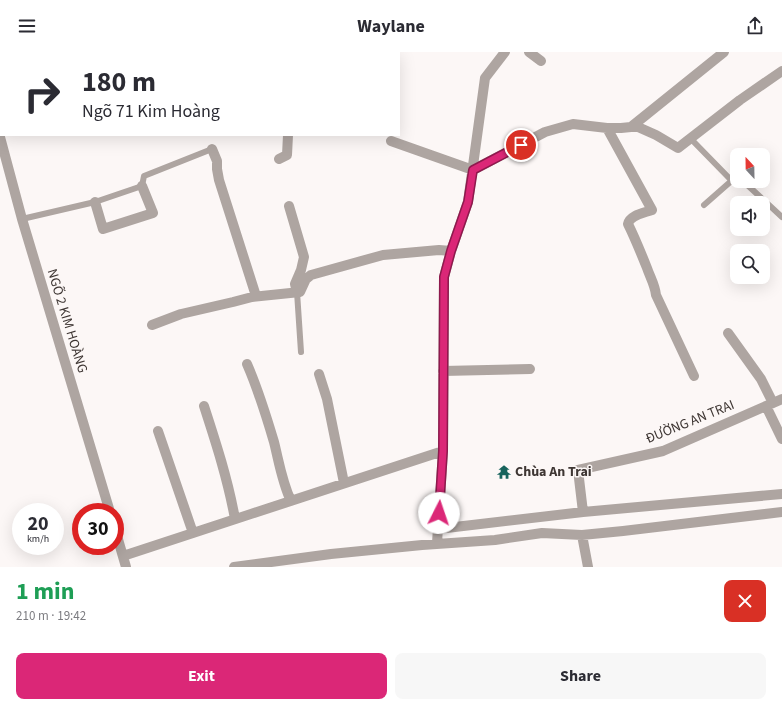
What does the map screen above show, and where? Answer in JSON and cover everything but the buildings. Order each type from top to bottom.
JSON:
[{"type":"street","points":[[437,544],[443,451],[444,277],[451,251],[468,202],[486,78],[505,52]]},
{"type":"street","points":[[529,52],[541,61]]},
{"type":"street","points":[[631,126],[724,52]]},
{"type":"street","points":[[390,141],[473,170],[545,132],[573,124],[607,128],[631,126],[638,127],[656,135],[678,148],[740,100],[782,71]]},
{"type":"street","points":[[607,128],[652,210],[631,218],[628,221],[628,224],[636,239],[655,287],[656,295],[694,376]]},
{"type":"street","points":[[279,158],[287,155],[288,136]]},
{"type":"street","name":"NGÕ 2 KIM HOÀNG","points":[[0,138],[22,219],[107,503]]},
{"type":"street","points":[[212,149],[217,161],[217,169],[221,186],[256,296]]},
{"type":"street","points":[[94,202],[103,229],[153,212],[142,186]]},
{"type":"street","points":[[288,206],[304,257],[301,270],[295,284],[297,292]]},
{"type":"street","points":[[152,325],[181,314],[256,296],[300,292],[306,279],[311,275],[382,255],[439,250],[451,251]]},
{"type":"street","points":[[728,333],[761,379],[774,403],[782,439]]},
{"type":"street","points":[[246,364],[256,386],[265,412],[280,471],[291,501]]},
{"type":"street","points":[[443,371],[530,369]]},
{"type":"street","points":[[319,374],[327,399],[344,483]]},
{"type":"street","name":"ĐƯỜNG AN TRAI","points":[[583,512],[578,470],[663,451],[774,403]]},
{"type":"street","points":[[204,406],[222,462],[235,519]]},
{"type":"street","points":[[158,431],[193,533]]},
{"type":"street","points":[[126,567],[123,556],[443,451]]},
{"type":"street","points":[[438,529],[583,512],[782,494]]},
{"type":"street","points":[[234,567],[331,554],[495,540],[542,533],[582,535],[782,512]]},
{"type":"street","points":[[582,535],[588,567]]},
{"type":"lane","points":[[691,138],[730,175]]},
{"type":"lane","points":[[22,219],[94,202],[142,186],[144,176],[212,149]]},
{"type":"lane","points":[[704,205],[730,182]]},
{"type":"lane","points":[[751,188],[782,217]]},
{"type":"lane","points":[[297,292],[301,352]]},
{"type":"place","name":"Chùa An Trai","points":[[504,472]]},
{"type":"route","points":[[439,513],[443,451],[444,277],[451,251],[468,202],[473,170],[521,145]]}]
